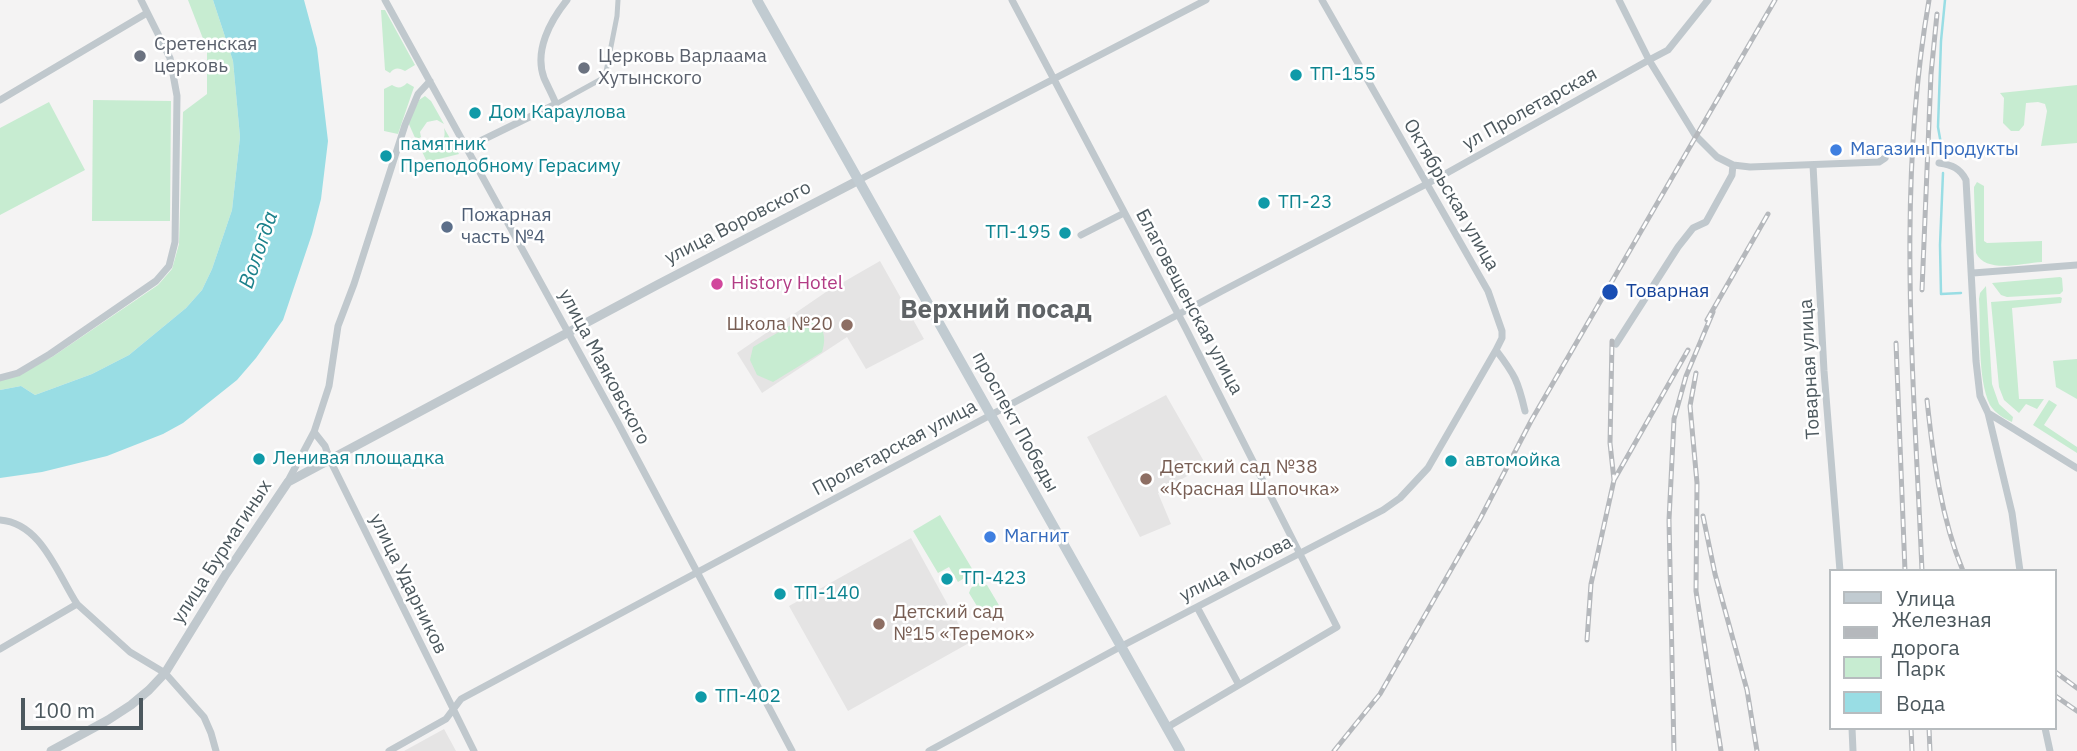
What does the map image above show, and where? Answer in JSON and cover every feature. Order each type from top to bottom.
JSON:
[{"type":"main road","name":"проспект Победы","points":[[757,0],[1176,748]]},
{"type":"street","points":[[0,378],[18,373],[50,354],[156,281],[169,266],[175,242],[177,96],[170,58],[141,0]]},
{"type":"street","name":"улица Маяковского","points":[[385,0],[568,332],[792,751]]},
{"type":"street","points":[[556,104],[544,77],[541,60],[547,30],[567,0]]},
{"type":"street","points":[[466,148],[605,77],[618,0]]},
{"type":"street","name":"Благовещенская улица","points":[[1012,0],[1178,315],[1337,627],[1239,685]]},
{"type":"street","name":"улица Воровского","points":[[288,482],[568,332],[1206,0]]},
{"type":"street","name":"Октябрьская улица","points":[[1322,0],[1488,291],[1502,331],[1496,350]]},
{"type":"street","points":[[1619,0],[1649,60],[1695,135],[1717,157],[1733,165],[1750,167],[1879,162],[1885,158]]},
{"type":"street","name":"ул Пролетарская","points":[[1426,184],[1668,50],[1708,0]]},
{"type":"street","points":[[0,100],[147,13]]},
{"type":"street","name":"улица Бурмагиных","points":[[51,751],[131,705],[165,673],[226,574],[288,482],[314,432],[329,386],[338,326],[405,125],[418,94],[430,81]]},
{"type":"street","points":[[1939,163],[1950,164],[1961,171],[1966,180],[1980,396],[1988,413],[2012,513],[2020,569]]},
{"type":"street","points":[[1616,344],[1678,247],[1693,229],[1706,222],[1732,176],[1733,165]]},
{"type":"street","name":"Товарная улица","points":[[1813,165],[1824,370],[1840,569]]},
{"type":"street","name":"Пролетарская улица","points":[[389,751],[446,719],[461,699],[1426,184]]},
{"type":"street","points":[[1081,235],[1124,213]]},
{"type":"street","points":[[1973,273],[2077,265]]},
{"type":"street","points":[[1496,350],[1513,372],[1525,411]]},
{"type":"street","name":"улица Мохова","points":[[929,751],[1120,647],[1383,510],[1400,498],[1428,468],[1496,350]]},
{"type":"street","points":[[1988,413],[2077,468]]},
{"type":"street","name":"улица Ударников","points":[[314,432],[325,446],[474,751]]},
{"type":"street","points":[[0,520],[17,524],[33,535],[77,604],[130,652],[165,673],[204,717],[216,751]]},
{"type":"street","points":[[0,649],[77,604]]},
{"type":"street","points":[[1166,728],[1239,685],[1197,607]]},
{"type":"street","points":[[1852,730],[1853,751]]},
{"type":"street","points":[[2045,730],[2050,751]]},
{"type":"shaded area","name":"Школа №20","points":[[880,261],[924,339],[866,369],[847,337],[762,393],[737,353],[826,292]]},
{"type":"shaded area","name":"Детский сад №38 «Красная Шапочка»","points":[[1166,395],[1206,465],[1158,493],[1171,524],[1140,537],[1087,437]]},
{"type":"shaded area","name":"Детский сад №15 «Теремок»","points":[[911,538],[969,643],[848,711],[789,606]]},
{"type":"shaded area","points":[[444,729],[456,751],[404,751]]},
{"type":"green space","points":[[188,0],[213,0],[233,61],[240,137],[232,210],[202,290],[186,308],[129,355],[92,374],[35,395],[21,386],[0,390],[0,381],[52,357],[158,285],[172,269],[179,244],[183,112],[207,94],[207,49]]},
{"type":"green space","points":[[381,10],[385,10],[415,65],[405,71],[397,69],[390,73],[385,70]]},
{"type":"green space","points":[[407,83],[414,87],[398,134],[384,131],[384,89],[392,85],[400,87]]},
{"type":"green space","points":[[2077,85],[2077,143],[2041,146],[2047,111],[2045,104],[2038,102],[2026,103],[2024,125],[2019,131],[2011,131],[2003,123],[2004,98],[2000,93]]},
{"type":"green space","points":[[425,96],[431,101],[444,124],[437,120],[427,122],[420,132],[421,137],[416,140],[408,122],[419,100]]},
{"type":"green space","points":[[93,100],[171,101],[170,221],[92,221]]},
{"type":"green space","points":[[49,102],[85,170],[0,215],[0,128]]},
{"type":"green space","points":[[444,128],[459,154],[427,162],[418,143],[423,140],[427,144],[438,144],[443,140]]},
{"type":"green space","points":[[1977,182],[1984,186],[1984,241],[2042,241],[2042,262],[1996,265],[1981,259],[1976,253],[1974,187]]},
{"type":"green space","points":[[2060,277],[2063,291],[2060,294],[2007,297],[2001,295],[1992,283]]},
{"type":"green space","points":[[1986,286],[1992,384],[1999,404],[2013,417],[2012,422],[1992,408],[1983,381],[1979,299]]},
{"type":"green space","points":[[2060,297],[2061,303],[2012,308],[2019,399],[2044,399],[2037,409],[2026,404],[2019,413],[2004,400],[1999,387],[1991,302]]},
{"type":"green space","points":[[803,318],[810,319],[822,329],[822,352],[773,382],[757,375],[750,360],[753,347]]},
{"type":"green space","points":[[2077,359],[2077,399],[2056,387],[2053,361]]},
{"type":"green space","points":[[2049,400],[2057,405],[2044,425],[2077,447],[2077,453],[2033,425]]},
{"type":"green space","points":[[940,515],[974,572],[958,582],[949,567],[938,573],[913,531]]},
{"type":"green space","points":[[977,583],[987,585],[1000,607],[997,615],[990,618],[983,616],[969,593]]},
{"type":"water","name":"Вологда","points":[[213,0],[304,0],[317,48],[328,141],[321,199],[283,320],[237,380],[183,423],[163,434],[107,456],[42,472],[0,478],[0,390],[21,386],[35,395],[92,374],[129,355],[186,308],[202,290],[212,269],[232,210],[240,137],[233,61]]},
{"type":"waterway","points":[[1941,144],[1938,127],[1945,0]]},
{"type":"waterway","points":[[1943,173],[1941,294],[1961,293]]},
{"type":"railway","points":[[1334,751],[1380,694],[1480,519],[1531,421],[1775,0]]},
{"type":"railway","points":[[1922,569],[1912,356],[1910,213],[1919,71],[1929,0]]},
{"type":"railway","points":[[1922,290],[1931,74],[1937,14]]},
{"type":"railway","points":[[1707,320],[1768,214]]},
{"type":"railway","points":[[1674,751],[1669,520],[1674,419],[1686,376],[1713,312]]},
{"type":"railway","points":[[1587,640],[1591,584],[1614,480],[1610,443],[1612,341]]},
{"type":"railway","points":[[1896,343],[1905,569]]},
{"type":"railway","points":[[1614,480],[1688,350]]},
{"type":"railway","points":[[1696,373],[1690,406],[1697,483],[1696,591],[1721,751]]},
{"type":"railway","points":[[1927,400],[1935,465],[1944,509],[1962,569]]},
{"type":"railway","points":[[1703,516],[1715,574],[1747,690],[1757,751]]},
{"type":"railway","points":[[2056,672],[2077,688]]},
{"type":"railway","points":[[2056,696],[2077,711]]},
{"type":"railway","points":[[1911,730],[1912,751]]},
{"type":"railway","points":[[1929,730],[1930,751]]},
{"type":"place","name":"Сретенская церковь","points":[[140,56]]},
{"type":"place","name":"Церковь Варлаама Хутынского","points":[[584,68]]},
{"type":"place","name":"ТП-155","points":[[1296,75]]},
{"type":"place","name":"Дом Караулова","points":[[475,113]]},
{"type":"place","name":"Магазин Продукты","points":[[1836,150]]},
{"type":"place","name":"памятник Преподобному Герасиму","points":[[386,156]]},
{"type":"place","name":"ТП-23","points":[[1264,203]]},
{"type":"place","name":"Пожарная часть №4","points":[[447,227]]},
{"type":"place","name":"ТП-195","points":[[1065,233]]},
{"type":"place","name":"History Hotel","points":[[717,284]]},
{"type":"place","name":"Товарная","points":[[1610,292]]},
{"type":"place","name":"Школа №20","points":[[847,325]]},
{"type":"place","name":"Ленивая площадка","points":[[259,459]]},
{"type":"place","name":"автомойка","points":[[1451,461]]},
{"type":"place","name":"Детский сад №38 «Красная Шапочка»","points":[[1146,479]]},
{"type":"place","name":"Магнит","points":[[990,537]]},
{"type":"place","name":"ТП-423","points":[[947,579]]},
{"type":"place","name":"ТП-140","points":[[780,594]]},
{"type":"place","name":"Детский сад №15 «Теремок»","points":[[879,624]]},
{"type":"place","name":"ТП-402","points":[[701,697]]},
{"type":"district","name":"Верхний посад","points":[[996,310]]}]
